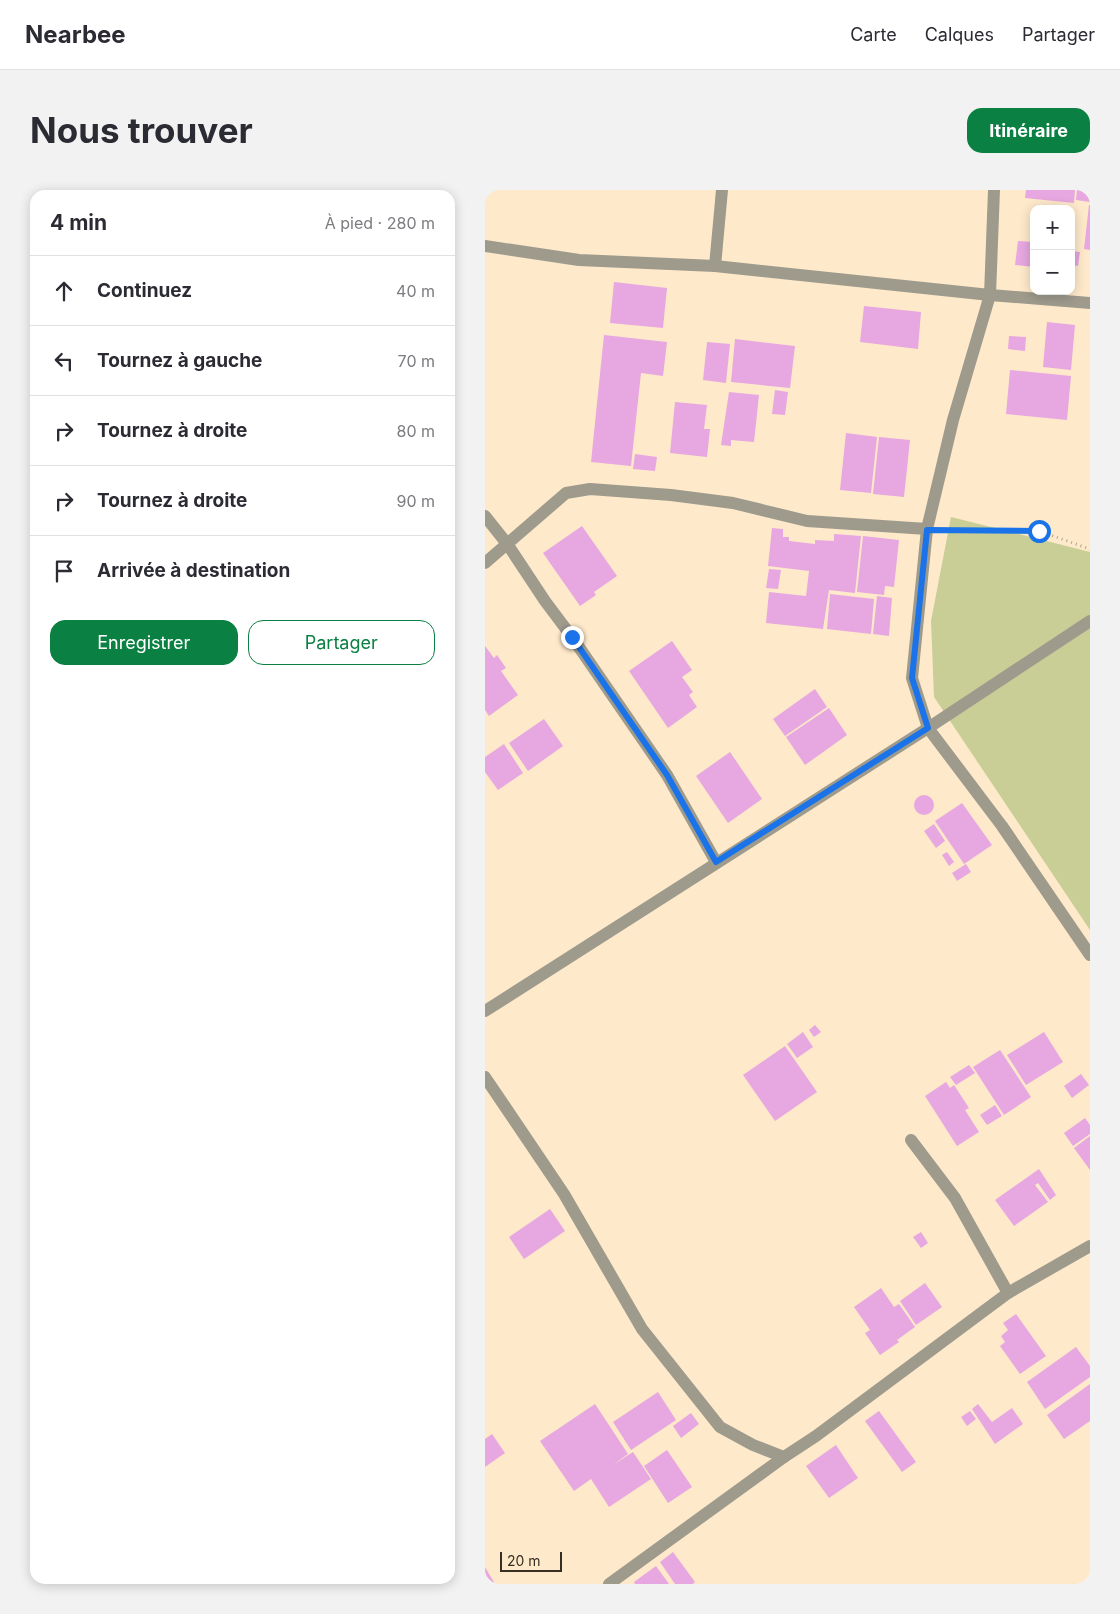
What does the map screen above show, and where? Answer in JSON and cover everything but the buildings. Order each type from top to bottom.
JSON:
[{"type":"street","points":[[715,266],[722,190]]},
{"type":"street","points":[[994,190],[990,295],[953,420],[927,530],[912,678],[928,728],[1001,826],[1090,955]]},
{"type":"street","points":[[485,246],[579,260],[715,266],[990,295],[1090,303]]},
{"type":"street","points":[[485,563],[566,493],[589,489],[671,495],[733,503],[807,521],[927,530]]},
{"type":"street","points":[[485,516],[508,545],[667,775],[716,862]]},
{"type":"street","points":[[485,1010],[928,728],[1090,621]]},
{"type":"street","points":[[485,1077],[564,1194],[642,1329],[720,1427],[753,1445],[784,1457]]},
{"type":"street","points":[[911,1140],[955,1198],[1008,1293]]},
{"type":"street","points":[[611,1584],[784,1457],[816,1436],[1008,1293],[1090,1246]]},
{"type":"path","points":[[927,530],[1039,531],[1090,549]]},
{"type":"green space","points":[[951,517],[1090,552],[1090,930],[934,697],[931,621]]},
{"type":"route","points":[[572,637],[667,775],[716,862],[928,728],[912,678],[927,530],[1039,531]]}]
